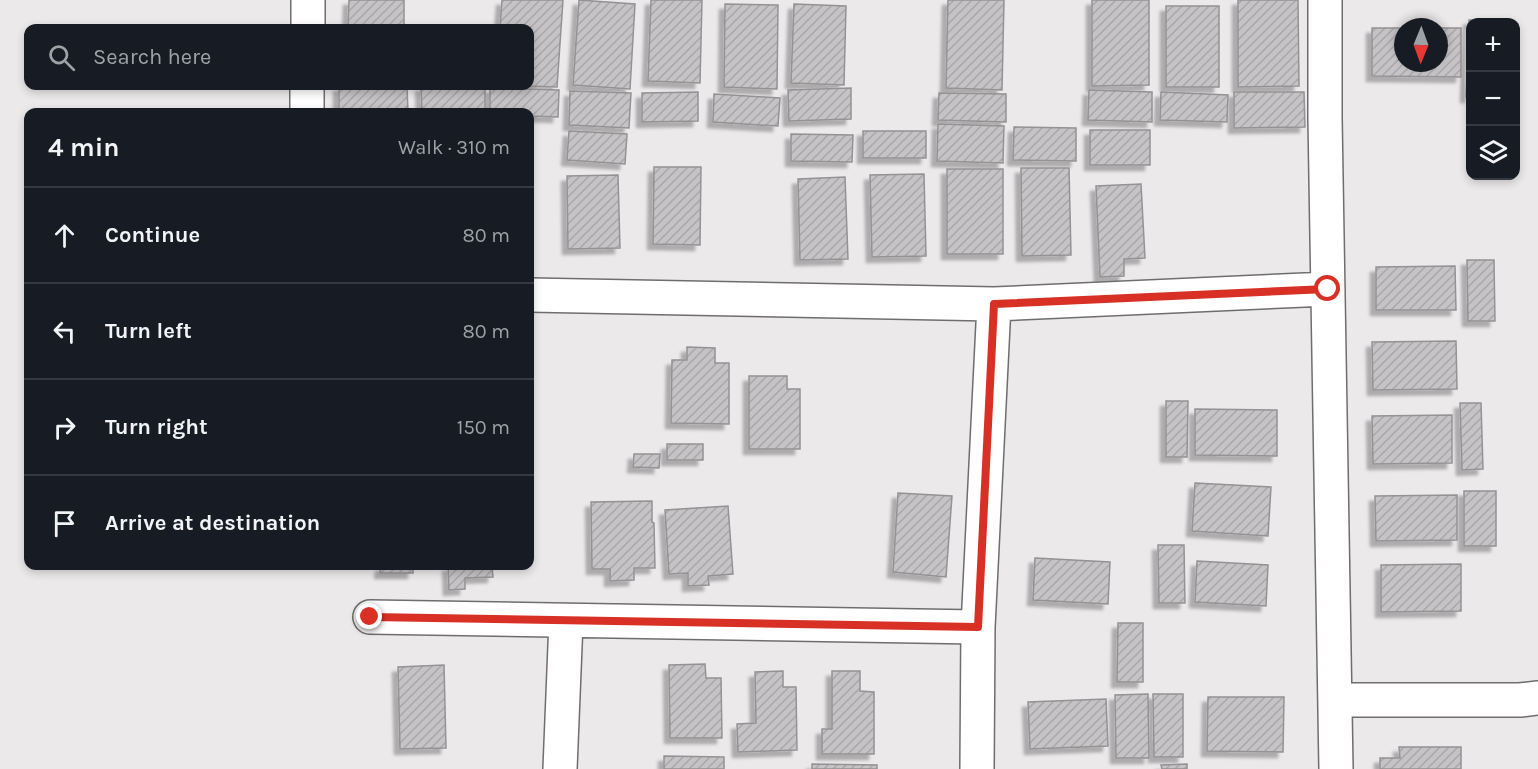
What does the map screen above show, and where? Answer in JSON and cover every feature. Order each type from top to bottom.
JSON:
[{"type":"street","points":[[308,0],[308,24]]},
{"type":"street","points":[[1325,0],[1324,118],[1336,769]]},
{"type":"street","points":[[307,90],[307,108]]},
{"type":"street","points":[[534,296],[994,304],[1328,289]]},
{"type":"street","points":[[977,769],[978,627],[994,304]]},
{"type":"street","points":[[370,617],[978,627]]},
{"type":"street","points":[[560,769],[566,621]]},
{"type":"street","points":[[1335,700],[1538,698]]},
{"type":"building","points":[[349,0],[404,0],[404,24],[348,24]]},
{"type":"building","points":[[502,0],[563,0],[557,87],[534,86],[534,24],[500,24]]},
{"type":"building","points":[[579,0],[635,4],[630,89],[573,85]]},
{"type":"building","points":[[651,0],[702,0],[700,83],[648,81]]},
{"type":"building","points":[[948,0],[1004,0],[1002,90],[946,88]]},
{"type":"building","points":[[1092,0],[1149,0],[1149,85],[1092,86]]},
{"type":"building","points":[[1238,0],[1298,0],[1299,86],[1238,87]]},
{"type":"building","points":[[725,4],[778,5],[777,89],[724,87]]},
{"type":"building","points":[[794,4],[846,6],[844,85],[791,83]]},
{"type":"building","points":[[1166,6],[1219,6],[1219,87],[1166,87]]},
{"type":"building","points":[[1372,28],[1394,28],[1394,72],[1448,72],[1448,28],[1461,28],[1461,77],[1372,76]]},
{"type":"building","points":[[851,88],[851,119],[789,121],[788,90]]},
{"type":"building","points":[[339,90],[407,90],[408,108],[339,108]]},
{"type":"building","points":[[421,90],[485,90],[485,108],[422,108]]},
{"type":"building","points":[[490,90],[559,90],[558,117],[534,116],[534,108],[490,108]]},
{"type":"building","points":[[1089,90],[1152,92],[1152,122],[1088,120]]},
{"type":"building","points":[[570,91],[631,93],[629,128],[569,125]]},
{"type":"building","points":[[698,92],[698,121],[642,122],[642,93]]},
{"type":"building","points":[[1161,92],[1228,95],[1227,122],[1160,120]]},
{"type":"building","points":[[1234,92],[1304,92],[1305,127],[1234,128]]},
{"type":"building","points":[[939,93],[1006,94],[1006,122],[938,120]]},
{"type":"building","points":[[714,94],[780,98],[778,126],[713,122]]},
{"type":"building","points":[[938,124],[1004,126],[1003,163],[937,161]]},
{"type":"building","points":[[1014,127],[1076,128],[1076,161],[1013,160]]},
{"type":"building","points":[[1090,130],[1150,130],[1150,165],[1090,165]]},
{"type":"building","points":[[569,131],[627,134],[625,164],[567,160]]},
{"type":"building","points":[[863,131],[926,131],[926,158],[863,158]]},
{"type":"building","points":[[791,134],[853,135],[852,162],[791,161]]},
{"type":"building","points":[[654,167],[701,167],[700,245],[653,244]]},
{"type":"building","points":[[1021,168],[1069,168],[1071,255],[1022,256]]},
{"type":"building","points":[[947,169],[1003,169],[1003,254],[947,254]]},
{"type":"building","points":[[924,174],[926,256],[872,257],[870,175]]},
{"type":"building","points":[[618,175],[620,248],[568,249],[567,176]]},
{"type":"building","points":[[845,177],[848,259],[800,260],[798,179]]},
{"type":"building","points":[[1141,184],[1145,258],[1124,259],[1124,276],[1100,277],[1096,186]]},
{"type":"building","points":[[1467,260],[1494,260],[1495,321],[1468,321]]},
{"type":"building","points":[[1455,266],[1456,310],[1376,310],[1376,267]]},
{"type":"building","points":[[1456,341],[1457,389],[1373,390],[1372,342]]},
{"type":"building","points":[[687,347],[715,348],[715,363],[729,363],[729,424],[671,423],[672,360],[687,360]]},
{"type":"building","points":[[749,376],[787,376],[787,389],[800,389],[800,449],[749,449]]},
{"type":"building","points":[[1166,401],[1188,401],[1187,457],[1166,457]]},
{"type":"building","points":[[1460,403],[1481,403],[1483,469],[1462,470]]},
{"type":"building","points":[[1195,409],[1277,410],[1277,456],[1195,455]]},
{"type":"building","points":[[1452,415],[1452,463],[1373,464],[1372,416]]},
{"type":"building","points":[[667,444],[703,444],[703,460],[667,460]]},
{"type":"building","points":[[634,454],[660,454],[659,468],[633,467]]},
{"type":"building","points":[[1195,483],[1271,487],[1268,536],[1192,531]]},
{"type":"building","points":[[1464,491],[1496,491],[1496,546],[1464,546]]},
{"type":"building","points":[[898,493],[952,496],[946,577],[893,572]]},
{"type":"building","points":[[1457,495],[1457,540],[1376,541],[1375,496]]},
{"type":"building","points":[[652,501],[655,568],[634,568],[634,580],[610,581],[610,569],[592,569],[591,502]]},
{"type":"building","points":[[728,506],[733,574],[708,576],[709,585],[688,586],[688,573],[669,574],[665,510]]},
{"type":"building","points":[[1158,545],[1184,545],[1185,603],[1159,603]]},
{"type":"building","points":[[1035,558],[1110,562],[1108,604],[1033,600]]},
{"type":"building","points":[[1197,561],[1268,565],[1266,606],[1195,602]]},
{"type":"building","points":[[1461,564],[1461,611],[1381,612],[1381,565]]},
{"type":"building","points":[[380,570],[413,570],[413,573],[380,573]]},
{"type":"building","points":[[448,570],[492,570],[493,577],[465,578],[465,589],[449,590]]},
{"type":"building","points":[[1118,623],[1143,623],[1143,682],[1117,682]]},
{"type":"building","points":[[705,664],[706,678],[721,678],[722,738],[670,738],[669,665]]},
{"type":"building","points":[[444,665],[446,748],[400,749],[398,667]]},
{"type":"building","points":[[783,671],[783,687],[796,687],[797,750],[738,752],[737,724],[756,723],[755,672]]},
{"type":"building","points":[[832,671],[860,671],[860,691],[874,692],[874,754],[822,754],[822,729],[832,729]]},
{"type":"building","points":[[1148,694],[1149,758],[1116,758],[1115,695]]},
{"type":"building","points":[[1153,694],[1183,694],[1183,757],[1154,757]]},
{"type":"building","points":[[1208,697],[1284,697],[1283,752],[1207,751]]},
{"type":"building","points":[[1106,699],[1108,746],[1030,749],[1028,702]]},
{"type":"building","points":[[1399,747],[1461,747],[1461,769],[1380,769],[1380,758],[1400,758]]},
{"type":"building","points":[[664,756],[724,757],[724,769],[664,769]]},
{"type":"building","points":[[812,764],[877,765],[877,769],[812,769]]},
{"type":"building","points":[[1187,764],[1187,769],[1162,769],[1161,765]]},
{"type":"route","points":[[370,617],[978,627],[994,304],[1328,289]]}]
